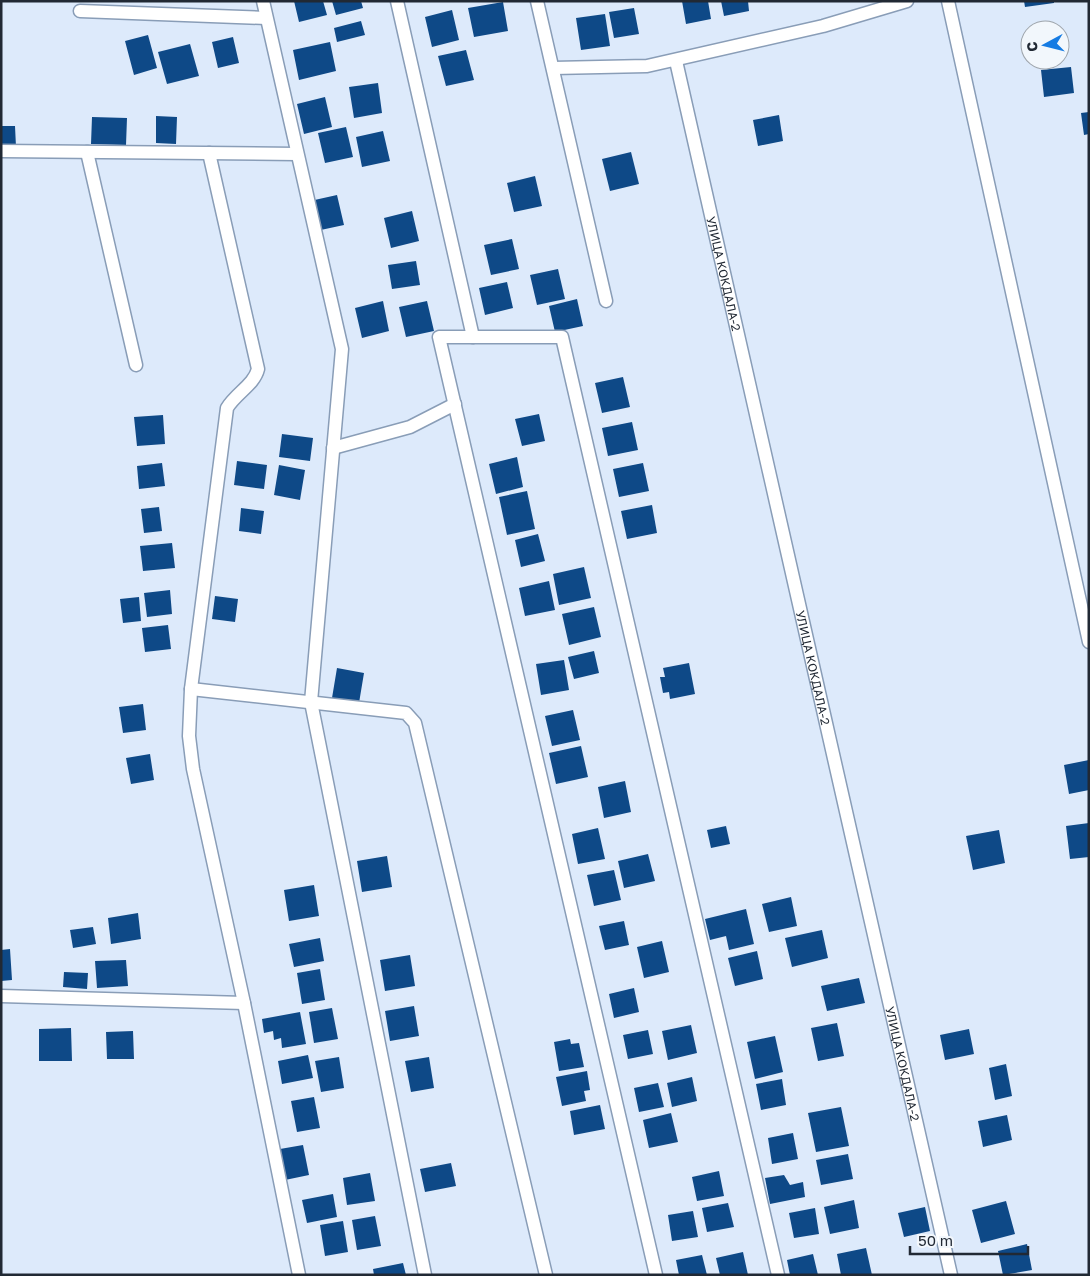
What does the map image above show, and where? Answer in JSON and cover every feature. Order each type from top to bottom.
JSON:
[{"type":"street","points":[[263,1],[342,349],[311,702],[425,1275]]},
{"type":"street","points":[[397,1],[473,337]]},
{"type":"street","points":[[537,1],[606,301]]},
{"type":"street","points":[[553,68],[647,66],[676,61],[823,26],[907,1]]},
{"type":"street","points":[[948,1],[1089,642]]},
{"type":"street","points":[[80,11],[266,18]]},
{"type":"street","name":"УЛИЦА КОКДАЛА-2","points":[[676,61],[950,1275]]},
{"type":"street","points":[[1,151],[297,154]]},
{"type":"street","points":[[87,152],[136,365]]},
{"type":"street","points":[[209,153],[258,368],[256,378],[233,398],[227,408],[191,689],[188,736],[193,769],[244,1003],[299,1275]]},
{"type":"street","points":[[656,1275],[439,337],[562,337],[778,1275]]},
{"type":"street","points":[[334,448],[410,426],[455,404]]},
{"type":"street","points":[[191,689],[406,713],[415,723],[546,1275]]},
{"type":"street","points":[[1,996],[244,1003]]},
{"type":"building","points":[[294,1],[323,1],[327,15],[299,22]]},
{"type":"building","points":[[332,1],[361,1],[363,8],[336,15]]},
{"type":"building","points":[[682,1],[708,1],[711,19],[686,24]]},
{"type":"building","points":[[721,1],[748,1],[749,11],[724,16]]},
{"type":"building","points":[[1024,1],[1054,1],[1054,3],[1025,7]]},
{"type":"building","points":[[503,2],[508,31],[474,37],[468,8]]},
{"type":"building","points":[[634,8],[639,34],[614,38],[609,12]]},
{"type":"building","points":[[452,10],[459,40],[432,47],[425,17]]},
{"type":"building","points":[[605,14],[610,46],[581,50],[576,18]]},
{"type":"building","points":[[361,21],[365,35],[337,42],[334,28]]},
{"type":"building","points":[[148,35],[157,68],[134,75],[125,41]]},
{"type":"building","points":[[233,37],[239,63],[218,68],[212,42]]},
{"type":"building","points":[[330,42],[336,71],[299,80],[293,50]]},
{"type":"building","points":[[190,44],[199,76],[167,84],[158,52]]},
{"type":"building","points":[[466,50],[474,80],[446,86],[438,56]]},
{"type":"building","points":[[1070,67],[1074,93],[1044,97],[1041,70],[1070,70]]},
{"type":"building","points":[[378,83],[382,113],[354,118],[349,87]]},
{"type":"building","points":[[325,97],[332,127],[304,134],[297,104]]},
{"type":"building","points":[[1089,112],[1089,134],[1084,135],[1081,113]]},
{"type":"building","points":[[779,115],[783,141],[758,146],[753,120]]},
{"type":"building","points":[[156,116],[177,117],[176,144],[156,143]]},
{"type":"building","points":[[92,117],[127,118],[126,145],[91,144]]},
{"type":"building","points":[[1,126],[15,126],[16,147],[1,147]]},
{"type":"building","points":[[346,127],[353,157],[325,163],[318,133]]},
{"type":"building","points":[[383,131],[390,161],[362,167],[356,137]]},
{"type":"building","points":[[631,152],[639,184],[610,191],[602,159]]},
{"type":"building","points":[[535,176],[542,206],[514,212],[507,183]]},
{"type":"building","points":[[337,195],[344,225],[316,231],[310,201]]},
{"type":"building","points":[[412,211],[419,241],[391,248],[384,218]]},
{"type":"building","points":[[512,239],[519,269],[491,275],[484,245]]},
{"type":"building","points":[[416,261],[420,285],[392,289],[388,265]]},
{"type":"building","points":[[558,269],[565,299],[537,305],[530,275]]},
{"type":"building","points":[[507,282],[513,308],[485,315],[479,288]]},
{"type":"building","points":[[577,299],[583,326],[555,332],[549,306]]},
{"type":"building","points":[[383,301],[389,331],[362,338],[355,308]]},
{"type":"building","points":[[427,301],[434,331],[406,337],[399,307]]},
{"type":"building","points":[[623,377],[630,407],[602,413],[595,383]]},
{"type":"building","points":[[539,414],[545,441],[522,446],[515,419]]},
{"type":"building","points":[[163,415],[165,444],[137,446],[134,417]]},
{"type":"building","points":[[632,422],[638,450],[608,456],[602,428]]},
{"type":"building","points":[[282,434],[313,438],[310,461],[279,457]]},
{"type":"building","points":[[517,457],[523,487],[496,494],[489,464]]},
{"type":"building","points":[[237,461],[267,465],[264,489],[234,485]]},
{"type":"building","points":[[162,463],[165,486],[139,489],[137,466]]},
{"type":"building","points":[[643,463],[649,491],[619,497],[613,469]]},
{"type":"building","points":[[279,465],[305,470],[300,500],[274,495]]},
{"type":"building","points":[[527,491],[535,529],[507,535],[499,497]]},
{"type":"building","points":[[652,505],[657,533],[627,539],[621,511]]},
{"type":"building","points":[[159,507],[162,531],[144,533],[141,509]]},
{"type":"building","points":[[241,508],[264,511],[261,534],[239,531]]},
{"type":"building","points":[[538,534],[545,561],[521,567],[515,540]]},
{"type":"building","points":[[172,543],[175,568],[143,571],[140,546]]},
{"type":"building","points":[[584,567],[591,598],[559,605],[553,574]]},
{"type":"building","points":[[549,581],[555,610],[525,616],[519,588]]},
{"type":"building","points":[[170,590],[172,614],[147,617],[144,593]]},
{"type":"building","points":[[215,596],[238,599],[235,622],[212,619]]},
{"type":"building","points":[[139,597],[141,621],[123,623],[120,599]]},
{"type":"building","points":[[594,607],[601,637],[569,645],[562,614]]},
{"type":"building","points":[[168,625],[171,649],[145,652],[142,628]]},
{"type":"building","points":[[594,651],[599,673],[574,679],[568,657]]},
{"type":"building","points":[[564,660],[569,690],[541,695],[536,664]]},
{"type":"building","points":[[689,663],[695,694],[670,699],[669,692],[663,693],[660,677],[665,677],[663,668]]},
{"type":"building","points":[[337,668],[364,673],[359,703],[332,698]]},
{"type":"building","points":[[143,704],[146,730],[123,733],[119,707]]},
{"type":"building","points":[[573,710],[580,740],[552,746],[545,716]]},
{"type":"building","points":[[581,746],[588,777],[556,784],[549,753]]},
{"type":"building","points":[[150,754],[154,780],[131,784],[126,758]]},
{"type":"building","points":[[1089,760],[1089,790],[1069,794],[1064,765]]},
{"type":"building","points":[[625,781],[631,812],[604,818],[598,787]]},
{"type":"building","points":[[1089,823],[1089,857],[1070,859],[1066,826]]},
{"type":"building","points":[[726,826],[730,844],[711,848],[707,830]]},
{"type":"building","points":[[598,828],[605,859],[578,864],[572,834]]},
{"type":"building","points":[[999,830],[1005,863],[973,870],[966,836]]},
{"type":"building","points":[[648,854],[655,881],[624,888],[618,861]]},
{"type":"building","points":[[387,856],[392,887],[362,892],[357,861]]},
{"type":"building","points":[[614,870],[621,900],[594,906],[587,875]]},
{"type":"building","points":[[314,885],[319,916],[289,921],[284,890]]},
{"type":"building","points":[[791,897],[797,926],[769,932],[762,904]]},
{"type":"building","points":[[746,909],[754,944],[729,950],[726,936],[710,940],[705,919]]},
{"type":"building","points":[[138,913],[141,939],[111,944],[108,918]]},
{"type":"building","points":[[624,921],[629,945],[605,950],[599,926]]},
{"type":"building","points":[[93,927],[96,944],[73,948],[70,930]]},
{"type":"building","points":[[822,930],[828,958],[792,967],[785,938]]},
{"type":"building","points":[[320,938],[324,961],[294,967],[289,944]]},
{"type":"building","points":[[662,941],[669,972],[644,978],[637,947]]},
{"type":"building","points":[[10,949],[12,980],[1,981],[1,950]]},
{"type":"building","points":[[757,951],[763,979],[735,986],[728,958]]},
{"type":"building","points":[[410,955],[415,986],[385,991],[380,960]]},
{"type":"building","points":[[126,960],[128,986],[97,988],[95,961]]},
{"type":"building","points":[[320,969],[325,1000],[302,1004],[297,973]]},
{"type":"building","points":[[64,972],[88,973],[87,989],[63,987]]},
{"type":"building","points":[[859,978],[865,1003],[827,1011],[821,986]]},
{"type":"building","points":[[634,988],[639,1012],[614,1018],[609,994]]},
{"type":"building","points":[[414,1006],[419,1036],[390,1041],[385,1011]]},
{"type":"building","points":[[332,1008],[338,1039],[314,1043],[309,1012]]},
{"type":"building","points":[[300,1012],[306,1044],[282,1048],[281,1038],[274,1040],[273,1031],[264,1033],[262,1019]]},
{"type":"building","points":[[837,1023],[844,1056],[818,1061],[811,1028]]},
{"type":"building","points":[[691,1025],[697,1053],[668,1060],[662,1031]]},
{"type":"building","points":[[71,1028],[72,1061],[39,1061],[39,1029]]},
{"type":"building","points":[[969,1029],[974,1054],[945,1060],[940,1035]]},
{"type":"building","points":[[648,1030],[653,1054],[628,1059],[623,1035]]},
{"type":"building","points":[[133,1031],[134,1059],[107,1059],[106,1032]]},
{"type":"building","points":[[775,1036],[783,1072],[755,1079],[747,1042]]},
{"type":"building","points":[[570,1039],[571,1044],[579,1043],[584,1067],[559,1071],[554,1042]]},
{"type":"building","points":[[308,1055],[313,1078],[282,1084],[278,1061]]},
{"type":"building","points":[[339,1057],[344,1088],[321,1092],[315,1061]]},
{"type":"building","points":[[429,1057],[434,1088],[411,1092],[405,1061]]},
{"type":"building","points":[[1006,1064],[1012,1096],[995,1100],[989,1068]]},
{"type":"building","points":[[587,1071],[590,1090],[584,1091],[586,1101],[562,1106],[556,1077]]},
{"type":"building","points":[[692,1077],[697,1101],[672,1107],[667,1083]]},
{"type":"building","points":[[782,1079],[786,1105],[761,1110],[756,1084]]},
{"type":"building","points":[[658,1083],[664,1107],[639,1112],[634,1088]]},
{"type":"building","points":[[314,1097],[320,1128],[297,1132],[291,1101]]},
{"type":"building","points":[[600,1105],[605,1129],[574,1135],[570,1111]]},
{"type":"building","points":[[841,1107],[849,1146],[816,1152],[808,1113]]},
{"type":"building","points":[[671,1113],[678,1142],[649,1148],[643,1120]]},
{"type":"building","points":[[1007,1115],[1012,1140],[983,1147],[978,1121]]},
{"type":"building","points":[[793,1133],[798,1159],[772,1164],[768,1138]]},
{"type":"building","points":[[303,1145],[309,1175],[285,1180],[280,1149]]},
{"type":"building","points":[[848,1154],[853,1179],[821,1185],[816,1160]]},
{"type":"building","points":[[451,1163],[456,1186],[425,1192],[420,1169]]},
{"type":"building","points":[[719,1171],[724,1196],[697,1201],[692,1177]]},
{"type":"building","points":[[370,1173],[375,1201],[347,1205],[343,1178]]},
{"type":"building","points":[[784,1175],[790,1185],[803,1182],[805,1197],[770,1204],[765,1178]]},
{"type":"building","points":[[333,1194],[337,1217],[307,1223],[302,1200]]},
{"type":"building","points":[[854,1200],[859,1228],[830,1234],[824,1207]]},
{"type":"building","points":[[1006,1201],[1015,1234],[981,1243],[972,1210]]},
{"type":"building","points":[[728,1203],[734,1227],[707,1232],[702,1208]]},
{"type":"building","points":[[925,1207],[930,1231],[904,1237],[898,1213]]},
{"type":"building","points":[[815,1208],[819,1234],[794,1238],[789,1213]]},
{"type":"building","points":[[693,1211],[698,1237],[672,1241],[668,1215]]},
{"type":"building","points":[[375,1216],[381,1246],[357,1250],[352,1220]]},
{"type":"building","points":[[343,1221],[348,1252],[325,1256],[320,1225]]},
{"type":"building","points":[[1027,1244],[1032,1270],[1003,1275],[998,1251]]},
{"type":"building","points":[[866,1248],[872,1275],[841,1275],[837,1254]]},
{"type":"building","points":[[743,1252],[748,1275],[720,1275],[716,1258]]},
{"type":"building","points":[[813,1254],[818,1275],[790,1275],[787,1260]]},
{"type":"building","points":[[702,1255],[707,1275],[679,1275],[676,1260]]},
{"type":"building","points":[[403,1263],[406,1275],[374,1275],[373,1269]]}]
